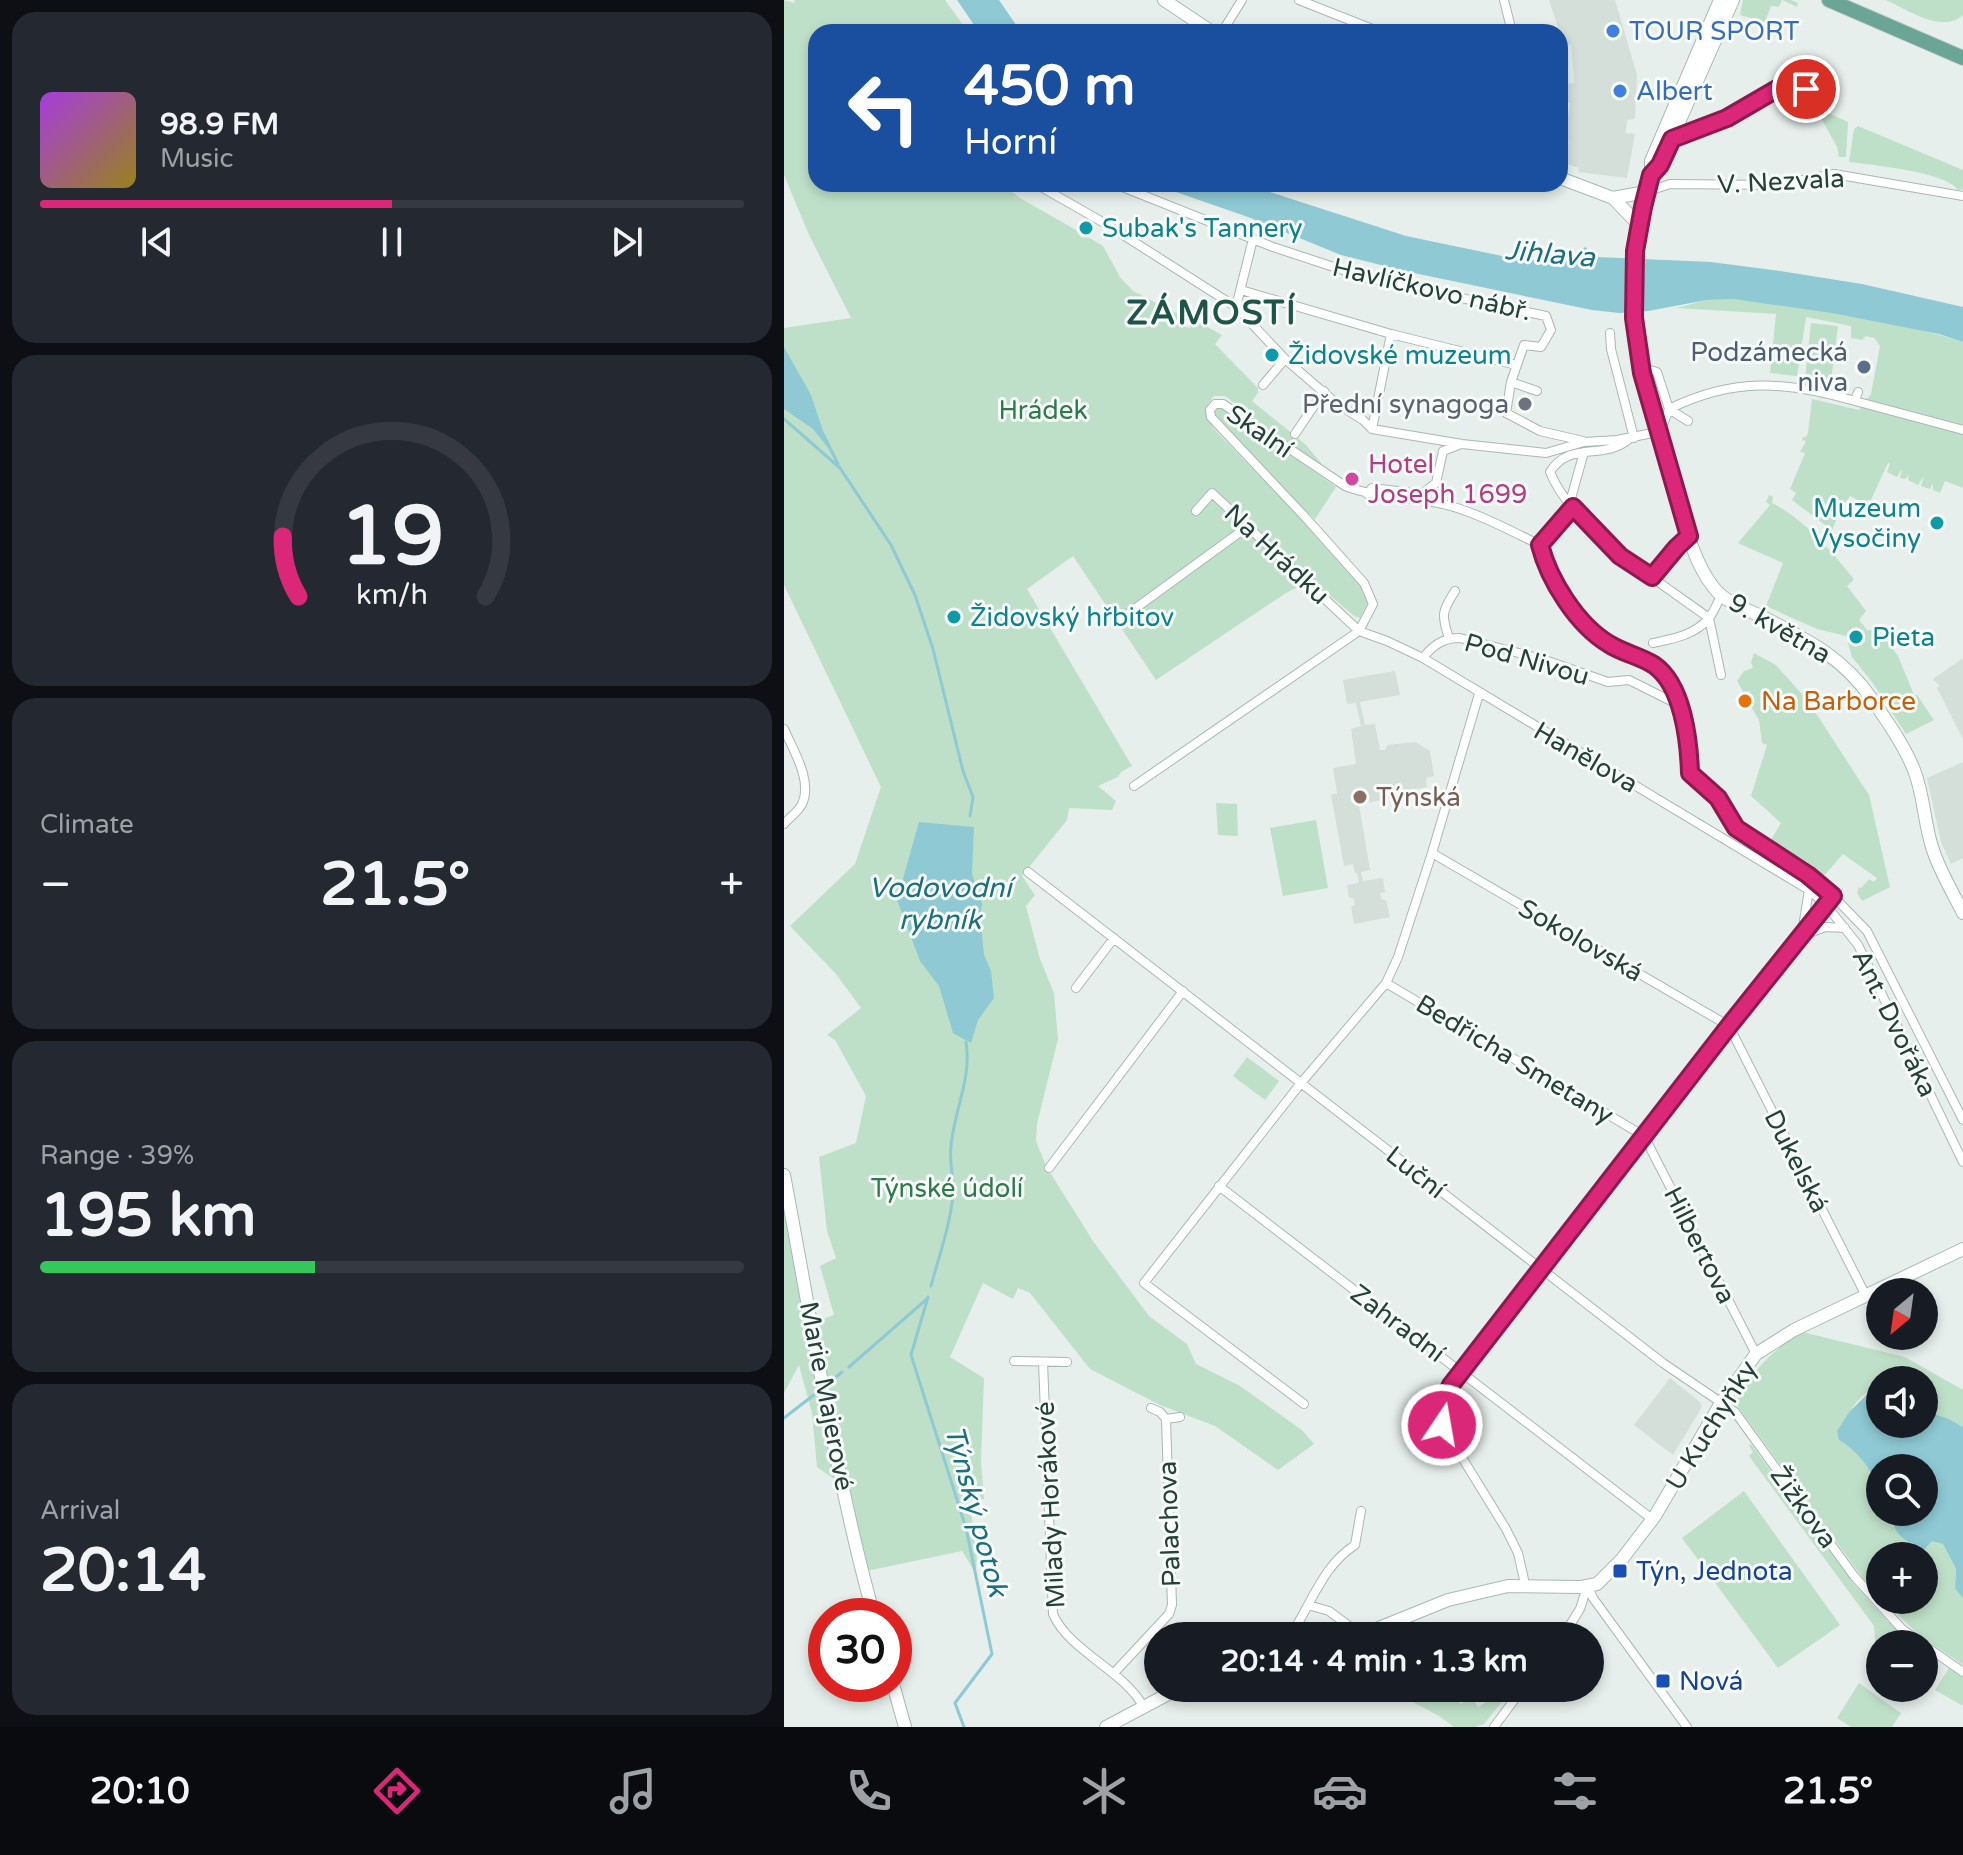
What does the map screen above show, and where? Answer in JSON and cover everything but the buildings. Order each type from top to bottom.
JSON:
[{"type":"main road","points":[[1829,0],[1963,58]]},
{"type":"street","points":[[1164,0],[1200,24]]},
{"type":"street","points":[[1227,24],[1242,0]]},
{"type":"street","points":[[1299,0],[1360,24]]},
{"type":"street","points":[[1504,0],[1510,24]]},
{"type":"street","points":[[1639,225],[1651,175],[1651,161],[1720,0]]},
{"type":"street","points":[[1651,175],[1660,165],[1684,114],[1733,0]]},
{"type":"street","points":[[1672,139],[1727,118],[1777,89],[1792,85],[1806,89]]},
{"type":"street","name":"V. Nezvala","points":[[1646,192],[1670,184],[1777,185],[1834,174],[1963,196]]},
{"type":"street","points":[[1568,181],[1613,198],[1639,225]]},
{"type":"street","points":[[1050,192],[1236,307],[1285,359],[1372,429],[1462,444],[1546,453],[1584,442],[1631,438]]},
{"type":"street","name":"Havlíčkovo nábř.","points":[[1135,192],[1253,239],[1367,278],[1546,316],[1551,330],[1541,347],[1524,345],[1516,365]]},
{"type":"street","points":[[1613,198],[1646,192]]},
{"type":"street","name":"9. května","points":[[1639,225],[1633,294],[1640,367],[1660,426],[1689,536],[1711,582],[1722,595],[1832,655],[1857,678],[1896,735],[1914,771],[1931,845],[1963,913]]},
{"type":"street","points":[[1236,307],[1253,239]]},
{"type":"street","points":[[1241,290],[1391,334],[1516,365],[1506,413],[1540,431],[1584,442]]},
{"type":"street","points":[[1610,333],[1631,438]]},
{"type":"street","points":[[1372,429],[1391,334]]},
{"type":"street","points":[[1263,385],[1285,359]]},
{"type":"street","points":[[1640,367],[1657,372],[1669,409],[1688,421],[1660,426],[1618,447],[1557,460],[1550,472],[1571,505],[1620,556],[1709,618],[1721,675]]},
{"type":"street","points":[[1511,382],[1537,391]]},
{"type":"street","points":[[1660,426],[1669,409],[1708,392],[1752,384],[1856,396],[1896,414],[1963,430]]},
{"type":"street","points":[[1295,434],[1324,391]]},
{"type":"street","name":"Skalní","points":[[1359,631],[1373,604],[1364,583],[1239,450],[1211,417],[1210,410],[1215,404],[1223,404],[1345,486],[1367,494],[1372,488],[1422,494],[1436,483],[1443,451],[1462,444]]},
{"type":"street","points":[[1367,494],[1447,505],[1540,545],[1571,505],[1584,452]]},
{"type":"street","name":"Na Hrádku","points":[[1196,511],[1212,493],[1359,631]]},
{"type":"street","points":[[1118,621],[1247,527]]},
{"type":"street","points":[[1652,577],[1689,536]]},
{"type":"street","name":"Ant. Dvořáka","points":[[1540,545],[1546,568],[1559,591],[1587,626],[1605,642],[1655,665],[1667,680],[1688,732],[1690,773],[1718,798],[1736,828],[1808,875],[1867,931],[1963,1120]]},
{"type":"street","points":[[1449,638],[1443,609],[1455,591]]},
{"type":"street","points":[[1653,643],[1683,637],[1709,618],[1722,595]]},
{"type":"street","points":[[1134,786],[1359,631]]},
{"type":"street","name":"Hanělova","points":[[1359,631],[1423,658],[1809,890],[1826,905]]},
{"type":"street","name":"Pod Nivou","points":[[1423,658],[1436,644],[1449,638],[1460,638],[1542,659],[1608,682],[1629,680],[1680,706]]},
{"type":"street","points":[[1304,1404],[1144,1283],[1301,1083],[1386,983],[1398,957],[1432,853],[1479,694]]},
{"type":"street","points":[[784,729],[803,773],[805,789],[802,805],[784,824]]},
{"type":"street","name":"Sokolovská","points":[[1432,853],[1729,1026]]},
{"type":"street","name":"Luční","points":[[1028,872],[1676,1372],[1721,1403]]},
{"type":"street","points":[[1801,936],[1809,890]]},
{"type":"street","points":[[1525,1584],[1518,1553],[1506,1529],[1442,1425],[1441,1403],[1462,1371],[1833,896]]},
{"type":"street","name":"Ant. Dvořáka","points":[[1826,905],[1858,945],[1963,1162]]},
{"type":"street","points":[[1801,936],[1825,927],[1845,928]]},
{"type":"street","points":[[1076,988],[1114,938]]},
{"type":"street","name":"Bedřicha Smetany","points":[[1386,983],[1644,1136]]},
{"type":"street","points":[[1049,1168],[1183,991]]},
{"type":"street","name":"Dukelská","points":[[1729,1026],[1866,1296]]},
{"type":"street","name":"Hilbertova","points":[[1644,1136],[1756,1354]]},
{"type":"street","name":"Marie Majerové","points":[[784,1175],[869,1598]]},
{"type":"street","name":"Zahradní","points":[[1219,1186],[1652,1519]]},
{"type":"street","name":"U Kuchyňky","points":[[1903,1278],[1963,1249]]},
{"type":"street","name":"U Kuchyňky","points":[[1588,1587],[1603,1579],[1652,1519],[1721,1403],[1756,1354],[1794,1330],[1866,1296]]},
{"type":"street","name":"Milady Horákové","points":[[1014,1361],[1067,1362]]},
{"type":"street","name":"Milady Horákové","points":[[1043,1362],[1053,1614],[1097,1663],[1114,1673],[1138,1696],[1143,1706]]},
{"type":"street","name":"Žižkova","points":[[1721,1403],[1735,1412],[1745,1424],[1854,1576],[1903,1630]]},
{"type":"street","points":[[1151,1408],[1166,1419],[1180,1417]]},
{"type":"street","name":"Palachova","points":[[1114,1673],[1169,1614],[1172,1605],[1166,1419]]},
{"type":"street","points":[[1299,1622],[1325,1573],[1340,1555],[1355,1545],[1361,1511]]},
{"type":"street","points":[[1393,1622],[1448,1600],[1525,1584],[1588,1587]]},
{"type":"street","points":[[1572,1622],[1588,1587]]},
{"type":"street","points":[[1588,1587],[1687,1727]]},
{"type":"street","points":[[1308,1605],[1329,1611],[1343,1622]]},
{"type":"street","name":"Žižkova","points":[[1938,1654],[1963,1672]]},
{"type":"street","points":[[898,1702],[905,1727]]},
{"type":"street","points":[[1106,1727],[1151,1702]]},
{"type":"street","points":[[1494,1727],[1513,1702]]},
{"type":"shaded area","points":[[1549,0],[1615,0],[1637,75],[1635,119],[1627,120],[1626,133],[1635,134],[1627,178],[1578,172],[1579,168],[1568,164],[1568,83],[1574,83],[1573,68],[1571,45],[1568,45],[1568,24],[1557,24]]},
{"type":"shaded area","points":[[1963,658],[1963,739],[1937,688],[1940,686],[1933,679]]},
{"type":"shaded area","name":"Týnská","points":[[1395,671],[1400,695],[1360,702],[1365,725],[1375,724],[1380,750],[1385,750],[1387,745],[1415,742],[1430,751],[1434,776],[1426,778],[1427,787],[1388,794],[1389,799],[1364,803],[1363,798],[1358,799],[1370,870],[1361,872],[1363,881],[1383,878],[1385,892],[1380,893],[1382,900],[1386,900],[1390,917],[1354,924],[1351,906],[1355,905],[1353,898],[1349,898],[1347,885],[1359,883],[1353,864],[1344,866],[1331,795],[1337,793],[1333,768],[1356,764],[1351,729],[1361,726],[1356,703],[1347,704],[1343,680]]},
{"type":"shaded area","points":[[1963,762],[1963,858],[1951,864],[1941,842],[1927,778]]},
{"type":"shaded area","points":[[1670,1378],[1702,1407],[1673,1455],[1634,1425]]},
{"type":"green space","points":[[784,0],[794,3],[795,0],[945,0],[962,24],[808,24],[808,192],[1012,192],[1076,230],[1082,238],[1085,235],[1103,246],[1120,277],[1133,291],[1180,315],[1176,323],[1189,328],[1193,319],[1222,335],[1215,344],[1258,388],[1252,401],[1305,444],[1322,464],[1314,462],[1225,396],[1214,396],[1206,407],[1213,428],[1330,549],[1359,583],[1368,602],[1360,618],[1354,616],[1312,580],[1286,593],[1156,680],[1073,556],[1027,589],[1132,766],[1098,786],[1116,801],[1112,810],[1069,808],[1067,820],[1022,876],[1035,895],[1026,906],[1040,959],[1054,993],[1058,1039],[1037,1124],[1036,1141],[1046,1166],[1093,1241],[1149,1316],[1187,1344],[1196,1364],[1240,1386],[1302,1430],[1314,1444],[1278,1470],[1215,1426],[1160,1405],[1090,1369],[1030,1293],[1018,1288],[1013,1299],[983,1283],[950,1357],[984,1378],[981,1461],[984,1499],[969,1501],[977,1550],[976,1574],[962,1551],[862,1572],[844,1486],[817,1467],[812,1413],[799,1365],[784,1393],[784,1175],[810,1313],[803,1326],[834,1315],[820,1266],[836,1258],[827,1231],[819,1157],[856,1143],[866,1096],[835,1040],[827,1035],[861,1008],[836,974],[790,926],[855,864],[881,787],[784,585],[784,328],[851,318],[809,235],[784,175]]},
{"type":"green space","points":[[1743,0],[1782,0],[1779,7],[1771,6],[1765,22],[1740,15]]},
{"type":"green space","points":[[1782,0],[1798,3],[1797,7]]},
{"type":"green space","points":[[1886,0],[1963,0],[1963,15],[1955,20],[1935,21]]},
{"type":"green space","points":[[1815,107],[1848,122],[1846,157],[1839,157],[1837,147]]},
{"type":"green space","points":[[1858,126],[1963,170],[1963,189],[1958,190],[1940,178],[1925,174],[1849,162],[1854,129]]},
{"type":"green space","points":[[1732,299],[1849,314],[1963,342],[1963,488],[1945,481],[1940,493],[1933,490],[1933,483],[1930,489],[1921,486],[1924,476],[1918,485],[1908,480],[1909,475],[1905,479],[1900,478],[1902,469],[1897,477],[1887,472],[1888,463],[1868,505],[1850,496],[1845,503],[1842,500],[1834,502],[1833,514],[1838,516],[1832,530],[1792,500],[1796,493],[1790,489],[1805,453],[1800,452],[1806,441],[1802,440],[1803,437],[1808,433],[1812,399],[1859,410],[1871,394],[1880,346],[1874,338],[1851,338],[1851,326],[1806,317],[1797,376],[1770,373],[1776,314],[1676,308],[1707,300]]},
{"type":"green space","points":[[1811,323],[1838,326],[1831,381],[1805,378]]},
{"type":"green space","points":[[1218,406],[1226,408],[1336,487],[1315,519],[1276,484],[1213,413]]},
{"type":"green space","points":[[1769,495],[1773,497],[1772,503],[1816,535],[1853,578],[1847,586],[1866,611],[1859,620],[1868,631],[1876,626],[1898,656],[1914,695],[1934,720],[1906,734],[1852,657],[1846,636],[1817,629],[1766,606],[1783,563],[1738,543],[1770,505],[1766,502]]},
{"type":"green space","points":[[1754,653],[1776,665],[1808,701],[1869,795],[1890,887],[1862,901],[1857,893],[1859,887],[1869,879],[1874,882],[1877,878],[1843,854],[1822,878],[1769,843],[1781,823],[1751,796],[1767,745],[1762,743],[1759,720],[1749,703],[1754,698],[1749,691],[1744,693],[1737,681],[1744,671],[1753,668]]},
{"type":"green space","points":[[1216,803],[1237,804],[1238,836],[1218,835]]},
{"type":"green space","points":[[1316,820],[1328,888],[1283,896],[1270,828]]},
{"type":"green space","points":[[1247,1057],[1279,1081],[1265,1100],[1233,1076]]},
{"type":"green space","points":[[1802,1332],[1905,1357],[1921,1366],[1866,1366],[1866,1393],[1853,1407],[1839,1440],[1866,1465],[1866,1526],[1893,1526],[1937,1542],[1866,1542],[1866,1581],[1862,1577],[1738,1407],[1736,1400],[1750,1379],[1782,1346]]},
{"type":"green space","points":[[1938,1376],[1963,1390],[1963,1427],[1938,1415]]},
{"type":"green space","points":[[1751,1444],[1866,1597],[1866,1614],[1881,1614],[1901,1630],[1874,1630],[1749,1456],[1753,1452],[1749,1446]]},
{"type":"green space","points":[[1744,1491],[1840,1625],[1778,1668],[1682,1538]]},
{"type":"green space","points":[[1938,1542],[1943,1544],[1956,1569],[1955,1588],[1963,1599],[1963,1665],[1938,1648],[1938,1630],[1914,1630],[1897,1614],[1938,1614]]},
{"type":"green space","points":[[1949,1668],[1963,1675],[1963,1706],[1938,1692],[1938,1685]]},
{"type":"green space","points":[[1859,1683],[1866,1688],[1866,1702],[1886,1702],[1901,1713],[1892,1727],[1851,1727],[1837,1718]]},
{"type":"green space","points":[[1413,1702],[1475,1702],[1478,1707],[1486,1702],[1502,1702],[1484,1724],[1475,1727],[1454,1727]]},
{"type":"water","points":[[957,0],[999,0],[1016,24],[974,24]]},
{"type":"water","points":[[1176,192],[1270,192],[1406,236],[1546,262],[1573,256],[1585,247],[1597,257],[1711,262],[1862,284],[1963,307],[1963,342],[1939,334],[1832,313],[1733,299],[1707,300],[1648,311],[1619,313],[1592,310],[1341,255]]},
{"type":"water","points":[[784,347],[811,395],[829,449],[813,429],[784,409]]},
{"type":"water","name":"Vodovodní rybník","points":[[919,822],[974,827],[972,874],[982,904],[980,916],[984,955],[991,971],[994,998],[978,1020],[971,1043],[953,1033],[939,986],[920,961],[897,900]]},
{"type":"water","points":[[1866,1396],[1866,1438],[1938,1438],[1938,1415],[1963,1427],[1963,1599],[1955,1588],[1956,1569],[1943,1544],[1907,1541],[1894,1526],[1938,1526],[1938,1454],[1866,1454],[1866,1465],[1839,1440],[1837,1431],[1850,1411]]},
{"type":"waterway","name":"Týnský potok","points":[[784,419],[840,468],[891,545],[915,595],[933,649],[963,771],[973,797],[970,816]]},
{"type":"waterway","points":[[822,432],[838,464]]},
{"type":"waterway","name":"Týnský potok","points":[[931,1286],[952,1207],[951,1146],[967,1069],[966,1042]]},
{"type":"waterway","name":"Týnský potok","points":[[928,1297],[911,1355],[966,1528],[992,1654],[955,1703],[964,1727]]},
{"type":"waterway","points":[[849,1367],[928,1298]]},
{"type":"waterway","points":[[828,1384],[842,1372]]},
{"type":"waterway","points":[[784,1418],[819,1391]]},
{"type":"place","name":"TOUR SPORT","points":[[1613,31]]},
{"type":"place","name":"Albert","points":[[1620,91]]},
{"type":"place","name":"Subak's Tannery","points":[[1086,228]]},
{"type":"place","name":"Židovské muzeum","points":[[1272,355]]},
{"type":"place","name":"Podzámecká niva","points":[[1864,367]]},
{"type":"place","name":"Přední synagoga","points":[[1525,404]]},
{"type":"place","name":"Hotel Joseph 1699","points":[[1352,479]]},
{"type":"place","name":"Muzeum Vysočiny","points":[[1937,523]]},
{"type":"place","name":"Židovský hřbitov","points":[[954,617]]},
{"type":"place","name":"Pieta","points":[[1856,637]]},
{"type":"place","name":"Na Barborce","points":[[1745,701]]},
{"type":"place","name":"Týnská","points":[[1360,797]]},
{"type":"place","name":"Týn, Jednota","points":[[1620,1571]]},
{"type":"place","name":"Nová","points":[[1663,1681]]},
{"type":"district","name":"ZÁMOSTÍ","points":[[1212,312]]},
{"type":"route","points":[[1442,1425],[1440,1408],[1451,1385],[1833,896],[1808,875],[1736,828],[1718,798],[1690,773],[1688,732],[1667,680],[1655,665],[1620,651],[1593,632],[1559,591],[1546,568],[1540,545],[1573,507],[1620,556],[1652,577],[1689,536],[1638,352],[1633,294],[1636,245],[1646,192],[1651,175],[1660,165],[1672,139],[1727,118],[1777,89],[1792,85],[1806,89]]},
{"type":"water label","name":"Jihlava","points":[[1550,253]]},
{"type":"park label","name":"Hrádek","points":[[1043,410]]},
{"type":"park label","name":"Týnské údolí","points":[[947,1188]]}]
